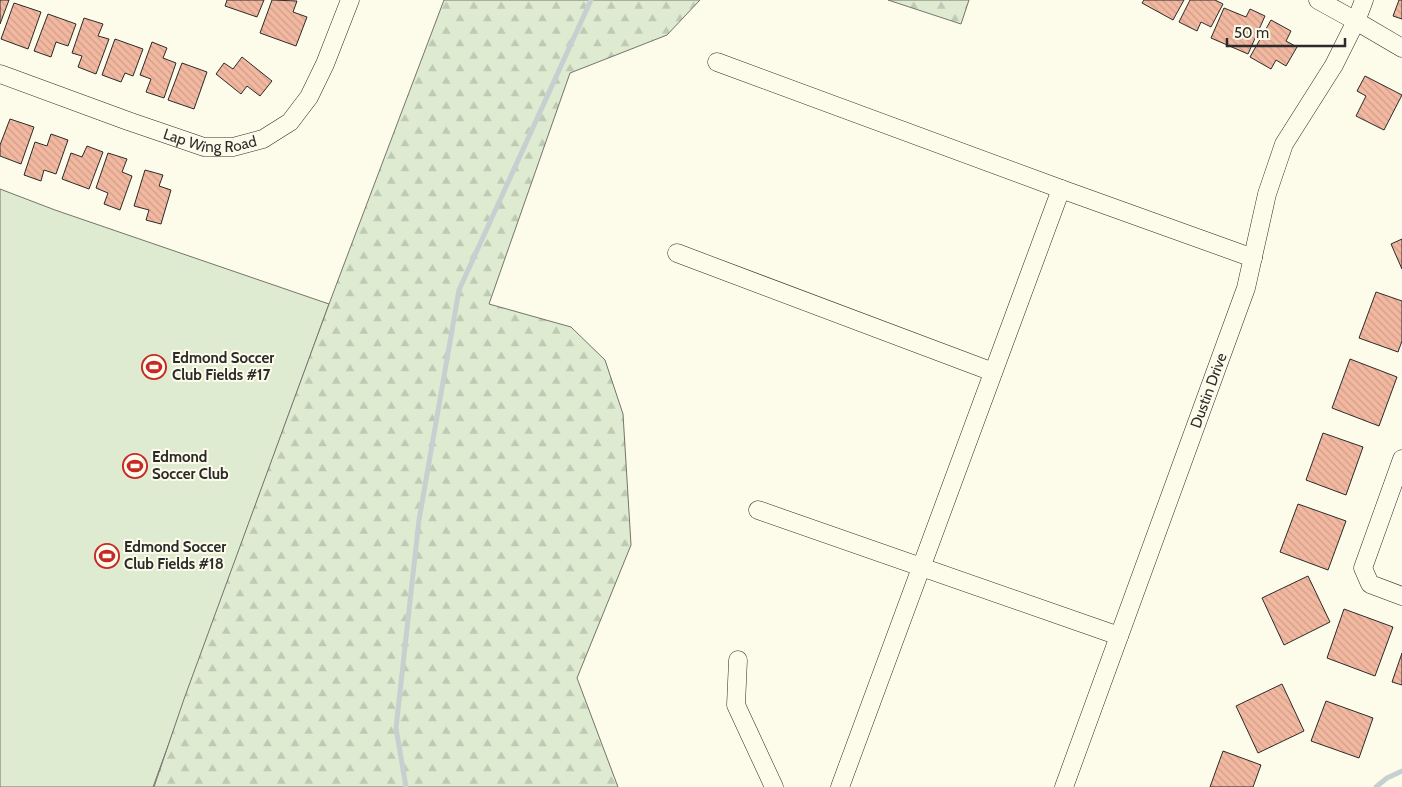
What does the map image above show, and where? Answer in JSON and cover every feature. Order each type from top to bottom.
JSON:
[{"type":"street","name":"Lap Wing Road","points":[[0,74],[128,121],[204,146],[232,147],[263,139],[290,122],[309,97],[325,64],[350,0]]},
{"type":"street","points":[[1318,0],[1402,48]]},
{"type":"street","name":"Dustin Drive","points":[[1064,787],[1246,288],[1267,194],[1284,144],[1334,65],[1356,21],[1364,0]]},
{"type":"street","points":[[717,62],[1253,258]]},
{"type":"street","points":[[840,787],[1061,189]]},
{"type":"street","points":[[677,253],[993,372]]},
{"type":"street","points":[[1402,459],[1363,568],[1370,584],[1402,596]]},
{"type":"street","points":[[758,510],[1118,636]]},
{"type":"street","points":[[738,660],[736,705],[774,787]]},
{"type":"green space","points":[[444,0],[700,0],[667,35],[570,73],[489,304],[571,327],[605,360],[623,414],[631,545],[577,678],[618,787],[154,787],[184,699],[329,304]]},
{"type":"green space","points":[[888,0],[969,0],[961,24]]},
{"type":"green space","name":"Edmond Soccer Club","points":[[0,189],[55,210],[329,304],[153,787],[0,787]]},
{"type":"building","points":[[0,0],[9,0],[0,24]]},
{"type":"building","points":[[227,0],[264,0],[257,17],[225,6]]},
{"type":"building","points":[[272,0],[297,1],[293,12],[307,17],[296,46],[260,33]]},
{"type":"building","points":[[1144,0],[1184,0],[1173,20],[1142,3]]},
{"type":"building","points":[[1190,0],[1215,0],[1223,4],[1211,27],[1201,22],[1197,31],[1179,22]]},
{"type":"building","points":[[1399,0],[1402,0],[1402,19],[1393,16]]},
{"type":"building","points":[[14,3],[41,12],[28,49],[1,39]]},
{"type":"building","points":[[1224,8],[1246,17],[1250,9],[1265,16],[1248,54],[1211,38]]},
{"type":"building","points":[[48,14],[76,24],[68,46],[56,42],[51,57],[34,51]]},
{"type":"building","points":[[84,18],[103,24],[98,36],[109,39],[96,74],[78,67],[82,56],[72,53]]},
{"type":"building","points":[[1271,20],[1291,31],[1286,41],[1297,47],[1286,66],[1276,60],[1271,69],[1250,57]]},
{"type":"building","points":[[115,39],[143,49],[133,76],[125,73],[121,82],[102,75]]},
{"type":"building","points":[[152,42],[167,48],[163,58],[176,63],[164,98],[146,92],[151,79],[140,75]]},
{"type":"building","points":[[242,57],[272,81],[260,96],[247,86],[241,94],[216,74],[224,63],[233,69]]},
{"type":"building","points":[[182,63],[207,72],[194,109],[168,100]]},
{"type":"building","points":[[1365,76],[1402,95],[1384,130],[1356,116],[1366,96],[1357,91]]},
{"type":"building","points":[[10,119],[34,127],[21,164],[0,156],[0,145]]},
{"type":"building","points":[[51,134],[68,140],[56,174],[44,170],[41,181],[24,175],[35,142],[47,146]]},
{"type":"building","points":[[87,146],[103,152],[89,189],[62,179],[71,153],[82,157]]},
{"type":"building","points":[[108,153],[127,159],[122,172],[132,176],[120,210],[104,204],[108,193],[96,188]]},
{"type":"building","points":[[145,170],[163,175],[159,186],[171,190],[161,224],[146,220],[149,210],[134,206]]},
{"type":"building","points":[[1402,239],[1402,269],[1391,244]]},
{"type":"building","points":[[1376,292],[1402,301],[1402,341],[1398,352],[1359,338]]},
{"type":"building","points":[[1350,359],[1397,377],[1379,426],[1332,408]]},
{"type":"building","points":[[1323,433],[1363,447],[1346,495],[1306,480]]},
{"type":"building","points":[[1298,504],[1346,521],[1328,570],[1280,552]]},
{"type":"building","points":[[1308,576],[1330,622],[1284,645],[1262,598]]},
{"type":"building","points":[[1344,609],[1393,627],[1375,676],[1327,658]]},
{"type":"building","points":[[1402,653],[1402,685],[1392,682]]},
{"type":"building","points":[[1282,684],[1304,731],[1258,753],[1236,706]]},
{"type":"building","points":[[1326,701],[1373,718],[1359,758],[1311,741]]},
{"type":"building","points":[[1223,751],[1261,765],[1253,787],[1210,787]]},
{"type":"waterway","points":[[406,787],[396,728],[419,520],[459,290],[591,0]]},
{"type":"waterway","points":[[1376,787],[1387,778],[1402,771]]},
{"type":"place","name":"Edmond Soccer Club Fields #17","points":[[154,367]]},
{"type":"place","name":"Edmond Soccer Club","points":[[135,466]]},
{"type":"place","name":"Edmond Soccer Club Fields #18","points":[[107,556]]}]
